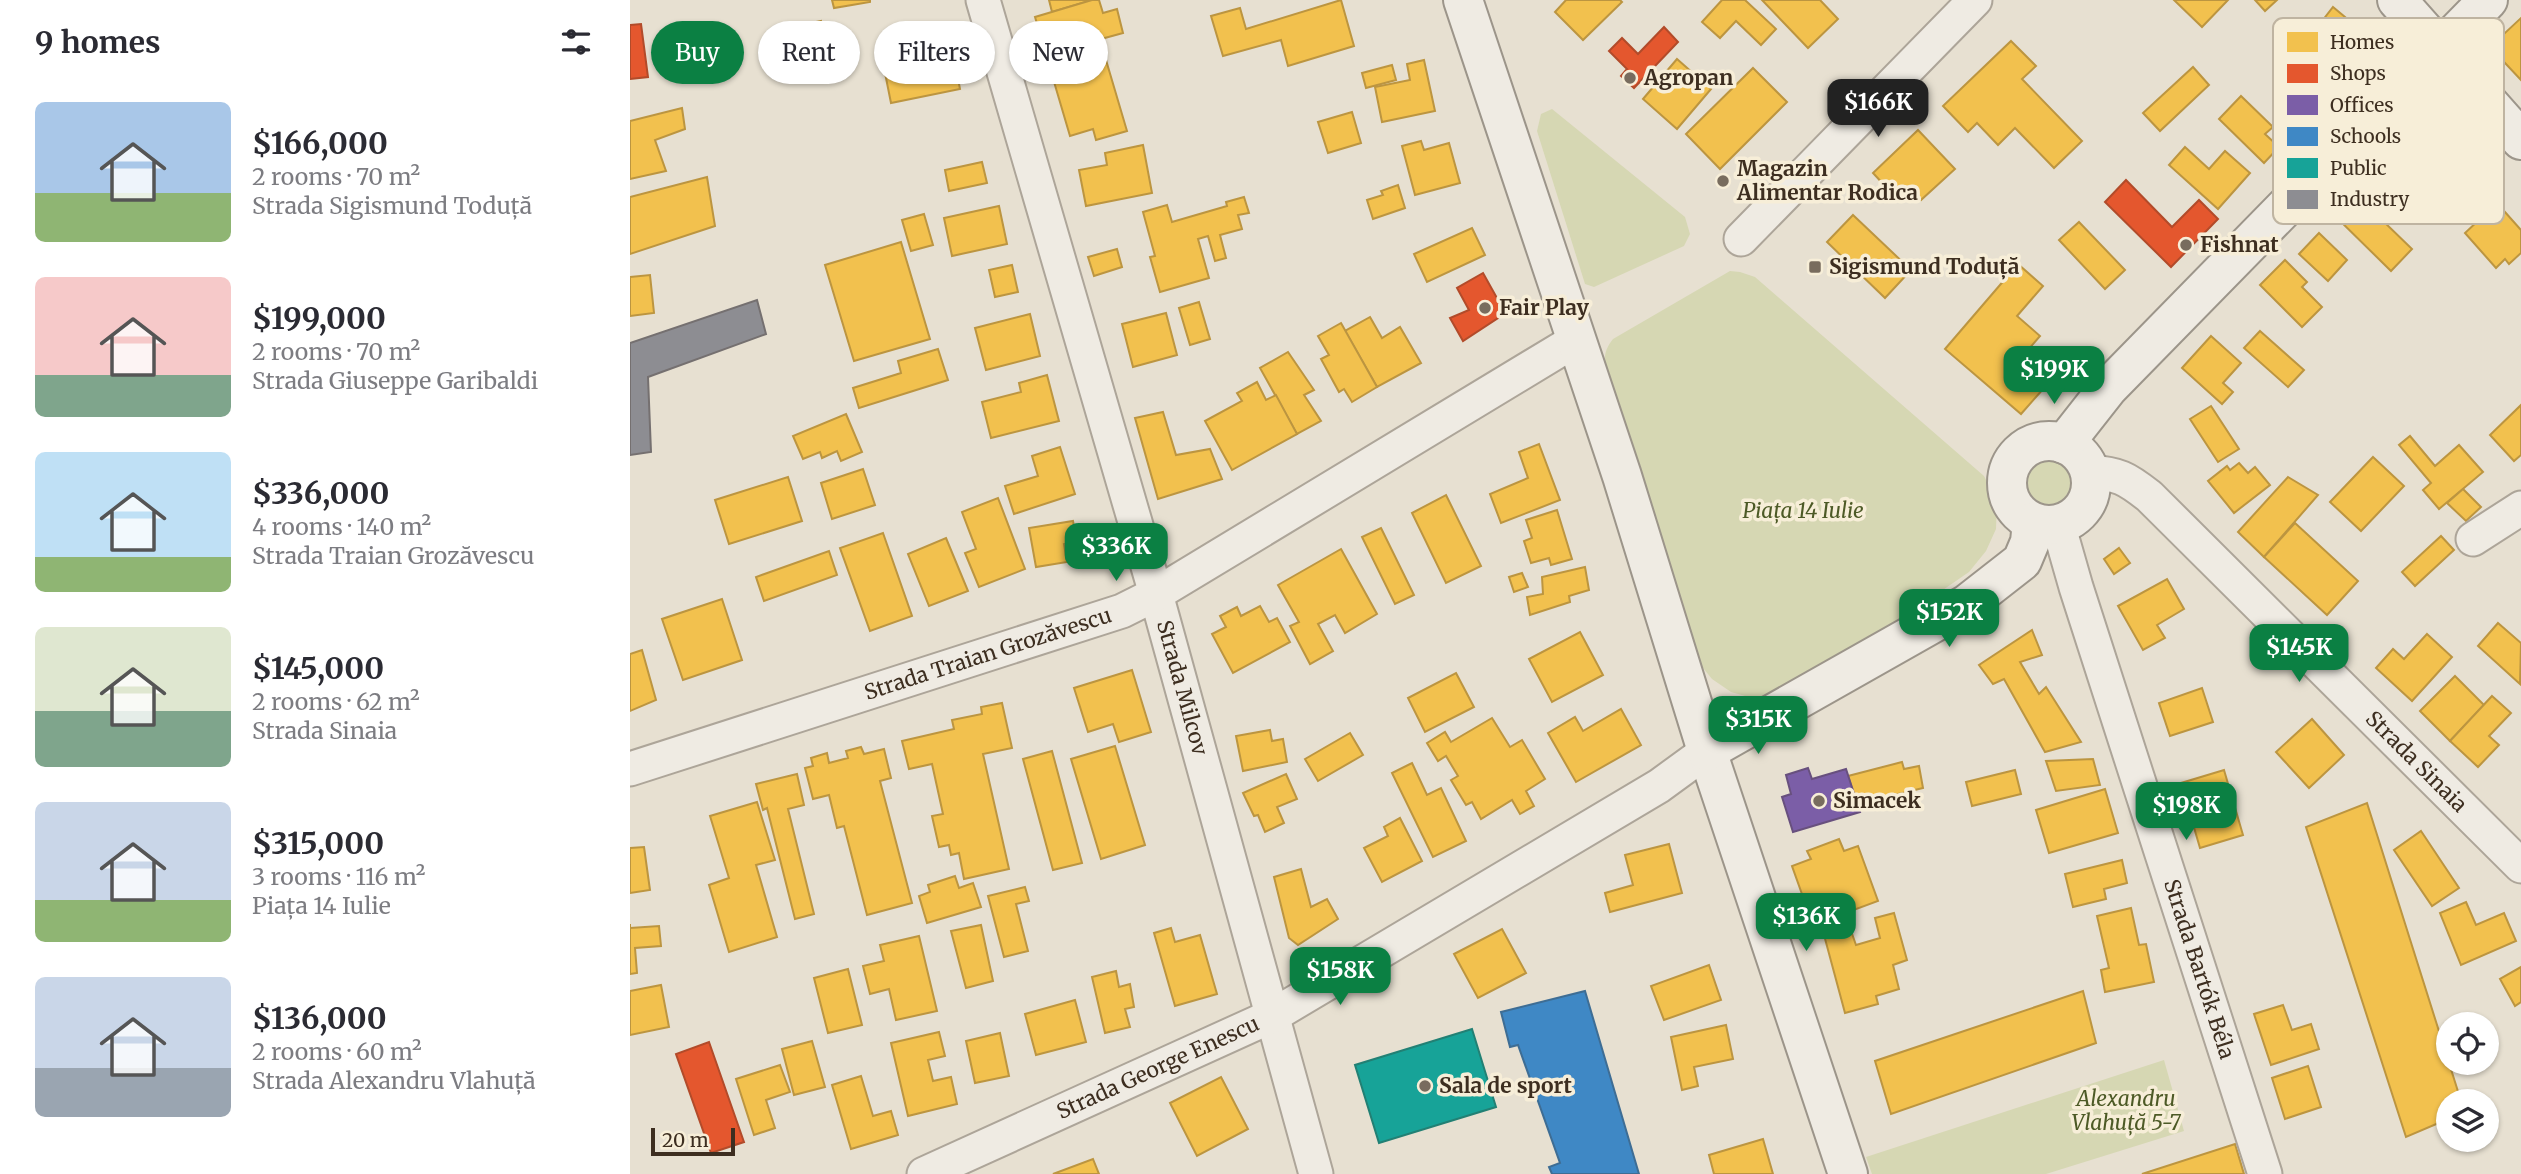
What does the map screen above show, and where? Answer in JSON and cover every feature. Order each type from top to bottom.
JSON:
[{"type":"main road","points":[[2397,0],[2414,18]]},
{"type":"main road","points":[[2471,18],[2488,0]]},
{"type":"main road","points":[[1465,7],[1622,476],[1707,751],[1848,1174]]},
{"type":"main road","points":[[2504,120],[2521,140]]},
{"type":"main road","points":[[2064,443],[2108,388],[2273,221]]},
{"type":"main road","points":[[2038,442],[2064,443],[2084,460],[2090,472],[2088,499],[2071,519],[2045,523],[2021,515],[2008,493],[2010,467],[2026,447],[2038,442]]},
{"type":"main road","points":[[1707,751],[1967,604],[2022,561],[2030,542],[2045,523]]},
{"type":"street","name":"Strada Milcov","points":[[983,0],[1156,594],[1316,1174]]},
{"type":"street","points":[[1741,239],[1975,0]]},
{"type":"street","name":"Strada Traian Grozăvescu","points":[[630,769],[1122,611],[1156,594],[1576,340]]},
{"type":"street","name":"Strada Sinaia","points":[[2090,472],[2125,478],[2149,496],[2521,866]]},
{"type":"street","points":[[2473,539],[2521,508]]},
{"type":"street","name":"Strada Bartók Béla","points":[[2045,523],[2085,613],[2265,1174]]},
{"type":"street","name":"Strada George Enescu","points":[[924,1174],[1272,1016],[1659,786],[1707,751]]},
{"type":"green space","points":[[1552,109],[1685,217],[1690,234],[1684,246],[1594,287],[1585,284],[1537,131],[1541,114]]},
{"type":"green space","name":"Piața 14 Iulie","points":[[1730,271],[1755,277],[1984,476],[1997,501],[1996,529],[1986,551],[1969,572],[1921,605],[1869,647],[1807,683],[1756,699],[1731,692],[1712,679],[1699,663],[1605,366],[1606,351],[1613,339]]},
{"type":"green space","points":[[2049,449],[2062,452],[2072,459],[2079,469],[2082,482],[2079,495],[2072,505],[2062,512],[2049,515],[2036,512],[2026,505],[2019,495],[2016,482],[2019,469],[2026,459],[2036,452]]},
{"type":"green space","name":"Alexandru Vlahuță 5-7","points":[[2164,1060],[2184,1131],[2046,1174],[1872,1174],[1866,1157]]},
{"type":"building: Homes","points":[[832,0],[870,0],[870,2],[834,8]]},
{"type":"building: Homes","points":[[1049,0],[1092,0],[1052,12]]},
{"type":"building: Homes","points":[[1099,0],[1103,13],[1117,9],[1123,33],[1108,37],[1108,21],[1036,21],[1035,17]]},
{"type":"building: Homes","points":[[1341,0],[1354,46],[1288,66],[1281,40],[1223,56],[1211,16],[1240,8],[1246,29]]},
{"type":"building: Homes","points":[[1566,0],[1622,2],[1583,40],[1555,12]]},
{"type":"building: Homes","points":[[1722,0],[1745,0],[1776,29],[1761,45],[1736,21],[1720,38],[1702,22]]},
{"type":"building: Homes","points":[[1762,0],[1820,0],[1838,19],[1808,48]]},
{"type":"building: Homes","points":[[2174,0],[2228,0],[2202,27]]},
{"type":"building: Homes","points":[[2255,0],[2277,0],[2265,11]]},
{"type":"building: Homes","points":[[2333,7],[2346,18],[2324,18]]},
{"type":"building: Homes","points":[[2521,18],[2521,80],[2504,62],[2504,34]]},
{"type":"building: Homes","points":[[2011,41],[2036,66],[2022,79],[2082,141],[2054,168],[2015,128],[1998,145],[1977,123],[1968,132],[1943,106]]},
{"type":"building: Homes","points":[[1677,59],[1711,89],[1677,129],[1643,99]]},
{"type":"building: Homes","points":[[1424,60],[1435,111],[1382,122],[1375,87],[1410,80],[1407,64]]},
{"type":"building: Homes","points":[[1392,65],[1396,80],[1366,88],[1362,73]]},
{"type":"building: Homes","points":[[1108,67],[1127,131],[1096,140],[1093,129],[1070,136],[1055,84],[1108,84]]},
{"type":"building: Homes","points":[[2193,67],[2209,85],[2160,131],[2143,113]]},
{"type":"building: Homes","points":[[1753,68],[1787,102],[1720,169],[1686,134]]},
{"type":"building: Homes","points":[[887,84],[959,84],[960,89],[891,103]]},
{"type":"building: Homes","points":[[2241,96],[2273,127],[2265,134],[2273,141],[2273,153],[2264,163],[2219,119]]},
{"type":"building: Homes","points":[[682,108],[685,129],[655,140],[666,171],[630,179],[630,121]]},
{"type":"building: Homes","points":[[1352,112],[1361,143],[1328,153],[1318,122]]},
{"type":"building: Homes","points":[[1918,130],[1955,169],[1921,200],[1910,188],[1898,200],[1873,173]]},
{"type":"building: Homes","points":[[1421,141],[1424,150],[1449,143],[1460,183],[1415,195],[1402,146]]},
{"type":"building: Homes","points":[[1143,145],[1152,193],[1086,206],[1079,170],[1107,165],[1105,153]]},
{"type":"building: Homes","points":[[2185,147],[2209,169],[2225,151],[2250,173],[2218,209],[2169,165]]},
{"type":"building: Homes","points":[[982,162],[987,183],[949,191],[945,170]]},
{"type":"building: Homes","points":[[707,177],[715,226],[630,254],[630,197]]},
{"type":"building: Homes","points":[[1398,185],[1405,208],[1373,219],[1367,200],[1383,195],[1381,191]]},
{"type":"building: Homes","points":[[1244,197],[1249,213],[1238,215],[1242,229],[1220,235],[1226,258],[1215,261],[1208,236],[1198,239],[1209,278],[1160,292],[1150,257],[1155,256],[1143,212],[1167,205],[1172,222],[1227,206],[1226,202]]},
{"type":"building: Homes","points":[[999,206],[1007,244],[952,256],[944,218]]},
{"type":"building: Homes","points":[[2504,211],[2521,230],[2521,253],[2509,264],[2505,259],[2496,268],[2465,233],[2475,224],[2504,224]]},
{"type":"building: Homes","points":[[924,214],[933,245],[911,251],[902,220]]},
{"type":"building: Homes","points":[[1853,215],[1911,270],[1885,298],[1827,242]]},
{"type":"building: Homes","points":[[2079,222],[2125,270],[2105,289],[2059,240]]},
{"type":"building: Homes","points":[[2343,224],[2386,224],[2412,249],[2391,271]]},
{"type":"building: Homes","points":[[1472,228],[1485,255],[1427,282],[1414,254]]},
{"type":"building: Homes","points":[[2319,233],[2347,260],[2328,281],[2299,254]]},
{"type":"building: Homes","points":[[901,242],[930,339],[854,361],[825,265]]},
{"type":"building: Homes","points":[[1117,249],[1122,267],[1094,276],[1088,257]]},
{"type":"building: Homes","points":[[2285,260],[2307,282],[2302,287],[2322,307],[2302,327],[2260,285]]},
{"type":"building: Homes","points":[[2018,264],[2043,286],[2017,316],[2040,336],[2016,364],[2044,388],[2021,414],[1945,349]]},
{"type":"building: Homes","points":[[1012,265],[1018,292],[995,297],[989,270]]},
{"type":"building: Homes","points":[[650,275],[654,313],[630,316],[630,277]]},
{"type":"building: Homes","points":[[1199,302],[1210,339],[1190,345],[1179,308]]},
{"type":"building: Homes","points":[[1166,313],[1177,355],[1133,367],[1122,324]]},
{"type":"building: Homes","points":[[1030,314],[1040,356],[986,370],[975,328]]},
{"type":"building: Homes","points":[[1370,317],[1382,338],[1400,327],[1421,363],[1377,387],[1345,331]]},
{"type":"building: Homes","points":[[1341,323],[1377,387],[1352,402],[1344,389],[1339,392],[1321,359],[1329,355],[1318,336]]},
{"type":"building: Homes","points":[[2260,331],[2304,370],[2288,387],[2244,348]]},
{"type":"building: Homes","points":[[2211,336],[2241,363],[2223,383],[2233,392],[2222,404],[2182,368]]},
{"type":"building: Homes","points":[[938,349],[948,380],[859,408],[853,388],[901,373],[898,361]]},
{"type":"building: Homes","points":[[1288,352],[1314,390],[1304,395],[1321,421],[1297,434],[1260,368]]},
{"type":"building: Homes","points":[[1047,375],[1059,421],[991,438],[982,402],[1021,392],[1019,383]]},
{"type":"building: Homes","points":[[1257,382],[1266,400],[1276,395],[1297,434],[1232,470],[1205,421],[1242,401],[1237,393]]},
{"type":"building: Homes","points":[[2521,405],[2521,455],[2514,461],[2490,435]]},
{"type":"building: Homes","points":[[2211,406],[2239,449],[2218,462],[2190,419]]},
{"type":"building: Homes","points":[[1163,412],[1176,455],[1210,449],[1222,479],[1158,499],[1135,418]]},
{"type":"building: Homes","points":[[846,414],[862,452],[841,461],[837,451],[822,458],[820,452],[803,459],[793,436]]},
{"type":"building: Homes","points":[[2410,436],[2435,466],[2459,445],[2483,472],[2439,509],[2423,490],[2431,483],[2399,445]]},
{"type":"building: Homes","points":[[1539,444],[1560,500],[1501,523],[1490,494],[1528,478],[1519,452]]},
{"type":"building: Homes","points":[[1060,447],[1075,494],[1014,514],[1005,486],[1038,476],[1032,456]]},
{"type":"building: Homes","points":[[2373,457],[2404,486],[2361,531],[2330,502]]},
{"type":"building: Homes","points":[[2239,463],[2248,473],[2255,467],[2270,485],[2234,513],[2208,481],[2227,466],[2230,470]]},
{"type":"building: Homes","points":[[863,469],[875,505],[832,519],[821,483]]},
{"type":"building: Homes","points":[[788,477],[802,521],[729,544],[715,500]]},
{"type":"building: Homes","points":[[2288,477],[2318,495],[2264,557],[2238,532]]},
{"type":"building: Homes","points":[[2463,489],[2481,507],[2466,521],[2447,503]]},
{"type":"building: Homes","points":[[1446,495],[1481,566],[1446,583],[1412,513]]},
{"type":"building: Homes","points":[[998,498],[1025,569],[979,587],[965,553],[976,549],[962,512]]},
{"type":"building: Homes","points":[[1557,510],[1572,559],[1551,565],[1549,558],[1531,563],[1524,541],[1532,538],[1526,520]]},
{"type":"building: Homes","points":[[1073,521],[1077,542],[1064,544],[1067,562],[1036,567],[1029,528]]},
{"type":"building: Homes","points":[[2295,523],[2358,581],[2327,615],[2264,557]]},
{"type":"building: Homes","points":[[1381,528],[1414,595],[1395,604],[1362,537]]},
{"type":"building: Homes","points":[[883,533],[912,616],[870,631],[840,548]]},
{"type":"building: Homes","points":[[2441,536],[2454,550],[2415,586],[2402,572]]},
{"type":"building: Homes","points":[[946,538],[968,591],[929,606],[908,554]]},
{"type":"building: Homes","points":[[2119,548],[2130,563],[2114,574],[2104,559]]},
{"type":"building: Homes","points":[[1341,549],[1377,614],[1345,633],[1335,615],[1318,624],[1333,651],[1310,664],[1290,626],[1299,622],[1278,585]]},
{"type":"building: Homes","points":[[829,551],[837,575],[764,601],[756,577]]},
{"type":"building: Homes","points":[[1585,567],[1589,590],[1569,596],[1570,602],[1530,615],[1527,597],[1543,594],[1542,577]]},
{"type":"building: Homes","points":[[1522,573],[1528,587],[1514,592],[1509,577]]},
{"type":"building: Homes","points":[[2167,579],[2184,609],[2157,625],[2165,638],[2143,650],[2118,606]]},
{"type":"building: Homes","points":[[722,599],[742,660],[683,680],[662,619]]},
{"type":"building: Homes","points":[[1260,606],[1269,622],[1277,618],[1290,642],[1233,673],[1212,634],[1226,627],[1220,616],[1237,607],[1241,616]]},
{"type":"building: Homes","points":[[2498,623],[2521,643],[2520,684],[2478,646]]},
{"type":"building: Homes","points":[[2032,630],[2042,655],[2020,662],[2039,694],[2046,687],[2081,742],[2045,752],[2004,679],[1993,684],[1979,665]]},
{"type":"building: Homes","points":[[1580,632],[1603,675],[1552,702],[1529,659]]},
{"type":"building: Homes","points":[[2427,634],[2452,657],[2412,701],[2376,668],[2393,649],[2404,659]]},
{"type":"building: Homes","points":[[642,650],[656,700],[630,711],[630,654]]},
{"type":"building: Homes","points":[[1132,670],[1151,732],[1119,742],[1113,724],[1088,732],[1074,688]]},
{"type":"building: Homes","points":[[1456,673],[1474,707],[1425,732],[1408,698]]},
{"type":"building: Homes","points":[[2455,676],[2484,705],[2450,741],[2420,711]]},
{"type":"building: Homes","points":[[2202,688],[2213,722],[2170,736],[2159,703]]},
{"type":"building: Homes","points":[[2492,696],[2511,713],[2489,736],[2499,745],[2478,767],[2450,741]]},
{"type":"building: Homes","points":[[1002,703],[1012,748],[983,754],[1009,869],[964,879],[959,853],[951,855],[949,845],[939,847],[932,816],[943,814],[932,764],[909,769],[902,741],[954,729],[952,720],[982,714],[981,707]]},
{"type":"building: Homes","points":[[1621,709],[1641,745],[1576,782],[1548,733],[1575,717],[1583,731]]},
{"type":"building: Homes","points":[[1492,718],[1510,747],[1522,740],[1545,779],[1526,791],[1534,806],[1520,814],[1512,800],[1481,819],[1472,802],[1466,805],[1451,780],[1458,776],[1446,756],[1438,761],[1427,743],[1445,732],[1451,742]]},
{"type":"building: Homes","points":[[2312,719],[2344,755],[2309,788],[2276,752]]},
{"type":"building: Homes","points":[[1270,730],[1272,741],[1283,739],[1287,762],[1243,771],[1236,736]]},
{"type":"building: Homes","points":[[1350,733],[1363,755],[1318,781],[1305,759]]},
{"type":"building: Homes","points":[[1115,746],[1145,845],[1101,859],[1071,759]]},
{"type":"building: Homes","points":[[861,747],[864,754],[884,749],[891,778],[880,781],[912,903],[867,915],[844,826],[837,828],[829,795],[813,799],[805,768],[813,766],[811,758],[827,753],[829,763],[848,758],[846,751]]},
{"type":"building: Homes","points":[[1052,751],[1082,863],[1053,870],[1023,759]]},
{"type":"building: Homes","points":[[2093,759],[2100,785],[2056,791],[2046,761]]},
{"type":"building: Homes","points":[[1902,762],[1904,769],[1919,766],[1923,788],[1857,804],[1848,776]]},
{"type":"building: Homes","points":[[1412,763],[1427,795],[1441,788],[1466,841],[1433,857],[1392,773]]},
{"type":"building: Homes","points":[[2015,770],[2021,794],[1972,806],[1966,782]]},
{"type":"building: Homes","points":[[2224,770],[2243,835],[2200,848],[2181,783]]},
{"type":"building: Homes","points":[[797,774],[804,805],[788,809],[814,914],[795,919],[767,808],[763,810],[756,784]]},
{"type":"building: Homes","points":[[1286,774],[1297,799],[1277,807],[1284,823],[1265,832],[1258,815],[1254,816],[1243,793]]},
{"type":"building: Homes","points":[[2105,789],[2118,833],[2049,853],[2036,810]]},
{"type":"building: Homes","points":[[757,802],[775,860],[756,865],[777,937],[729,952],[709,885],[729,878],[710,816]]},
{"type":"building: Homes","points":[[2367,803],[2436,1022],[2436,1075],[2453,1075],[2457,1089],[2436,1089],[2436,1124],[2406,1137],[2306,827]]},
{"type":"building: Homes","points":[[1400,818],[1422,861],[1382,882],[1364,848],[1388,836],[1384,827]]},
{"type":"building: Homes","points":[[2421,831],[2459,888],[2432,906],[2394,850]]},
{"type":"building: Homes","points":[[1839,839],[1844,851],[1858,846],[1878,901],[1813,925],[1792,866],[1811,859],[1807,851]]},
{"type":"building: Homes","points":[[1669,844],[1682,893],[1610,912],[1605,893],[1633,885],[1625,855]]},
{"type":"building: Homes","points":[[644,847],[650,890],[630,893],[630,848]]},
{"type":"building: Homes","points":[[2122,860],[2127,883],[2104,889],[2106,899],[2073,907],[2065,874]]},
{"type":"building: Homes","points":[[1301,869],[1311,907],[1327,899],[1338,919],[1298,945],[1289,938],[1274,877]]},
{"type":"building: Homes","points":[[955,876],[959,888],[973,883],[981,907],[927,923],[919,896],[930,892],[928,885]]},
{"type":"building: Homes","points":[[1025,887],[1029,901],[1016,904],[1028,951],[1004,957],[988,896]]},
{"type":"building: Homes","points":[[2466,902],[2476,925],[2504,913],[2516,941],[2461,965],[2440,913]]},
{"type":"building: Homes","points":[[2131,908],[2139,945],[2146,944],[2154,982],[2105,992],[2101,970],[2109,968],[2097,916]]},
{"type":"building: Homes","points":[[1894,913],[1907,960],[1893,965],[1899,989],[1876,996],[1878,1004],[1845,1013],[1824,935],[1850,928],[1856,945],[1880,938],[1875,918]]},
{"type":"building: Homes","points":[[981,925],[993,981],[966,988],[951,931]]},
{"type":"building: Homes","points":[[659,926],[661,946],[635,948],[637,973],[630,974],[630,928]]},
{"type":"building: Homes","points":[[1171,928],[1175,942],[1200,935],[1217,994],[1175,1006],[1154,933]]},
{"type":"building: Homes","points":[[1502,929],[1526,973],[1478,998],[1454,954]]},
{"type":"building: Homes","points":[[919,936],[937,1011],[896,1020],[889,989],[870,994],[863,966],[884,961],[880,945]]},
{"type":"building: Homes","points":[[1709,965],[1721,1000],[1664,1020],[1651,986]]},
{"type":"building: Homes","points":[[2521,967],[2521,1002],[2515,1006],[2500,979]]},
{"type":"building: Homes","points":[[848,969],[862,1025],[828,1033],[814,978]]},
{"type":"building: Homes","points":[[1116,971],[1119,987],[1130,984],[1134,1007],[1125,1009],[1130,1027],[1105,1033],[1092,977]]},
{"type":"building: Homes","points":[[661,985],[669,1027],[630,1035],[630,991]]},
{"type":"building: Homes","points":[[2083,991],[2096,1043],[1891,1114],[1875,1061]]},
{"type":"building: Homes","points":[[1075,1000],[1086,1042],[1036,1055],[1025,1014]]},
{"type":"building: Homes","points":[[2283,1005],[2292,1030],[2311,1024],[2319,1049],[2271,1065],[2254,1014]]},
{"type":"building: Homes","points":[[1726,1025],[1733,1059],[1694,1067],[1698,1086],[1682,1090],[1671,1037]]},
{"type":"building: Homes","points":[[939,1032],[945,1056],[928,1060],[933,1081],[951,1077],[957,1104],[908,1116],[891,1043]]},
{"type":"building: Homes","points":[[1000,1033],[1009,1076],[975,1083],[966,1041]]},
{"type":"building: Homes","points":[[812,1041],[825,1087],[794,1095],[782,1049]]},
{"type":"building: Homes","points":[[780,1065],[790,1092],[766,1100],[775,1128],[754,1135],[736,1079]]},
{"type":"building: Homes","points":[[2308,1066],[2321,1107],[2285,1119],[2272,1078]]},
{"type":"building: Homes","points":[[861,1076],[873,1116],[891,1111],[898,1135],[851,1149],[832,1085]]},
{"type":"building: Homes","points":[[1221,1077],[1248,1129],[1197,1156],[1170,1103]]},
{"type":"building: Homes","points":[[1763,1139],[1773,1174],[1714,1174],[1709,1155]]},
{"type":"building: Homes","points":[[2235,1144],[2244,1174],[2142,1174]]},
{"type":"building: Homes","points":[[1093,1159],[1099,1174],[1053,1174]]},
{"type":"building: Shops","points":[[641,24],[648,77],[630,79],[630,25]]},
{"type":"building: Shops","points":[[1664,27],[1678,42],[1634,88],[1621,76],[1627,69],[1609,51],[1622,38],[1638,54]]},
{"type":"building: Shops","points":[[2126,180],[2172,227],[2199,200],[2218,219],[2171,267],[2105,202]]},
{"type":"building: Shops","name":"Fair Play","points":[[1483,273],[1502,307],[1498,318],[1463,341],[1450,318],[1469,310],[1457,288]]},
{"type":"building: Shops","points":[[709,1042],[744,1142],[711,1153],[676,1054]]},
{"type":"building: Offices","name":"Simacek","points":[[1808,768],[1812,779],[1846,769],[1860,812],[1793,832],[1782,797],[1791,794],[1786,775]]},
{"type":"building: Schools","points":[[1585,991],[1639,1174],[1552,1174],[1549,1167],[1560,1163],[1518,1045],[1510,1047],[1501,1012]]},
{"type":"building: Public","name":"Sala de sport","points":[[1472,1029],[1496,1107],[1379,1143],[1355,1065]]},
{"type":"building: Industry","points":[[757,300],[766,334],[648,377],[651,452],[630,455],[630,343]]},
{"type":"place","name":"Agropan","points":[[1630,78]]},
{"type":"place","name":"Magazin Alimentar Rodica","points":[[1723,181]]},
{"type":"place","name":"Fishnat","points":[[2186,245]]},
{"type":"place","name":"Sigismund Toduță","points":[[1815,267]]},
{"type":"place","name":"Fair Play","points":[[1485,308]]},
{"type":"place","name":"Simacek","points":[[1819,801]]},
{"type":"place","name":"Sala de sport","points":[[1425,1086]]}]
